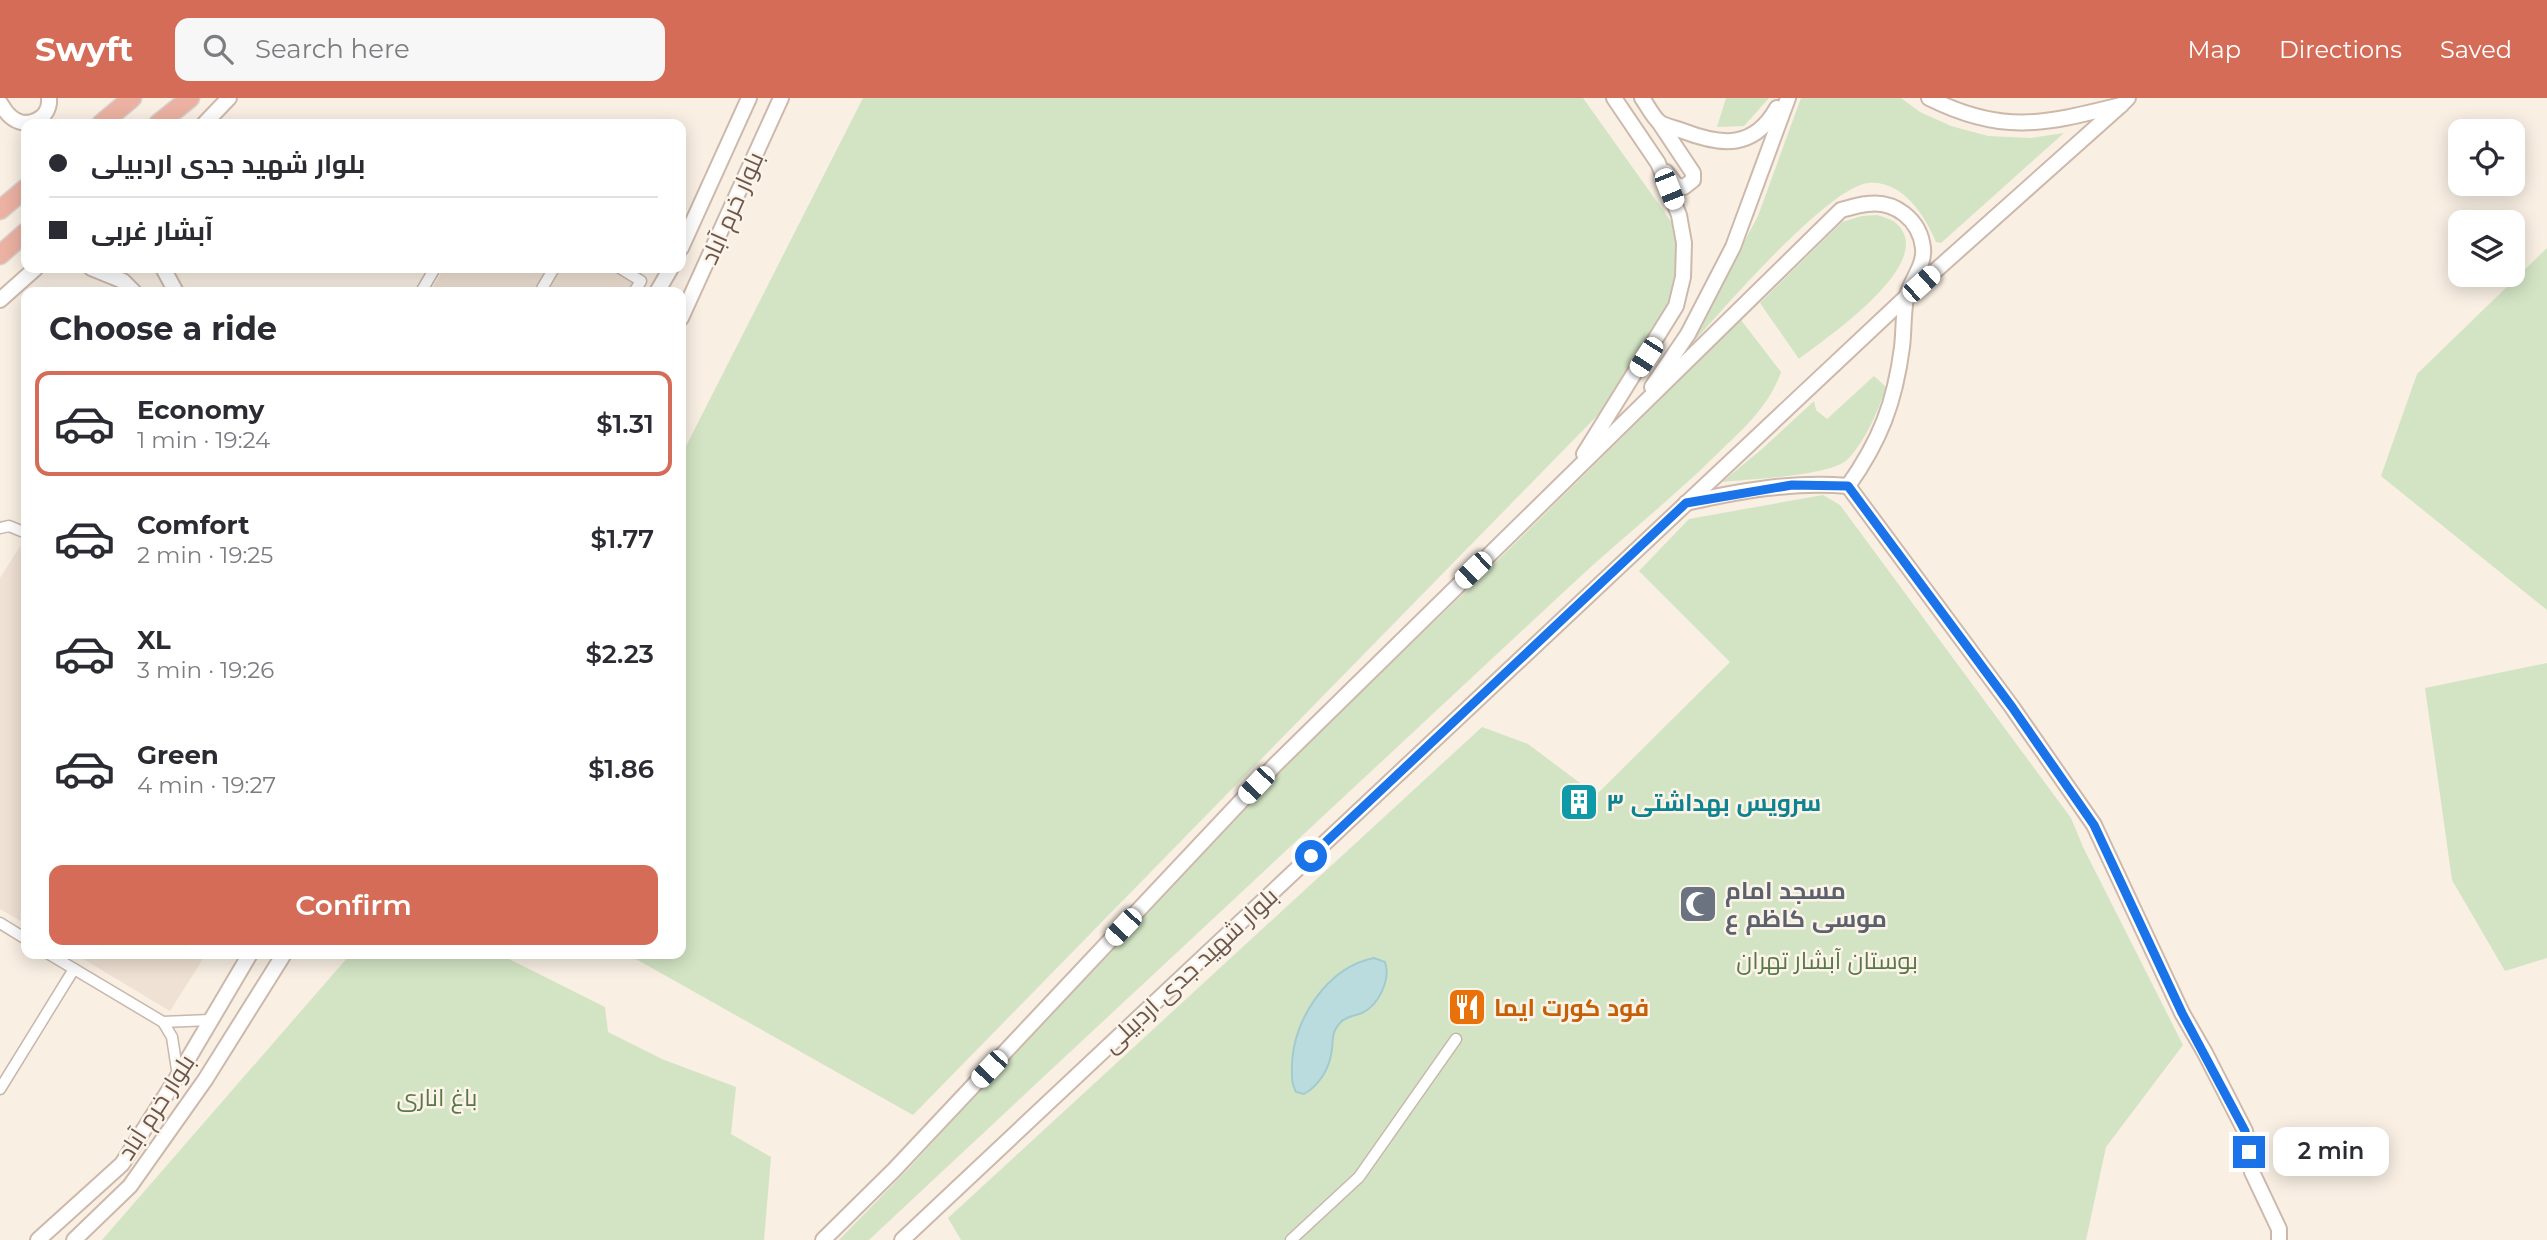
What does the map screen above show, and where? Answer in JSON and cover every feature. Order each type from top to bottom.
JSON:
[{"type":"highway","points":[[107,119],[132,98]]},
{"type":"highway","points":[[164,119],[190,98]]},
{"type":"highway","points":[[0,210],[21,192]]},
{"type":"highway","points":[[0,255],[21,236]]},
{"type":"main road","points":[[39,119],[47,111],[49,98]]},
{"type":"main road","points":[[209,119],[229,98]]},
{"type":"main road","name":"بلوار خرم آباد","points":[[686,237],[749,98]]},
{"type":"main road","name":"بلوار خرم آباد","points":[[686,306],[781,98]]},
{"type":"main road","points":[[1614,98],[1658,163],[1676,185],[1684,187],[1693,180],[1693,173],[1643,98]]},
{"type":"main road","points":[[1659,122],[1706,140],[1734,142],[1756,134],[1769,123],[1783,98]]},
{"type":"main road","points":[[1634,415],[1688,334],[1732,247],[1788,98]]},
{"type":"main road","points":[[1929,98],[1956,111],[1994,122],[2053,122],[2124,102]]},
{"type":"main road","name":"بلوار شهید جدی اردبیلی","points":[[902,1240],[1906,297],[2124,102]]},
{"type":"main road","points":[[0,103],[10,116],[21,122]]},
{"type":"main road","points":[[1572,473],[1676,306],[1682,277],[1684,243],[1679,215],[1658,163]]},
{"type":"main road","name":"بلوار شهید جدی اردبیلی","points":[[823,1240],[894,1170],[1275,765],[1841,210],[1868,203],[1895,207],[1914,222],[1923,249],[1917,275],[1906,297]]},
{"type":"main road","points":[[0,300],[30,273]]},
{"type":"main road","points":[[102,273],[128,287]]},
{"type":"main road","points":[[1848,486],[1881,433],[1894,394],[1904,331],[1906,297]]},
{"type":"main road","points":[[1686,503],[1792,485],[1848,486]]},
{"type":"main road","points":[[1848,486],[2012,707],[2094,825],[2182,1013],[2245,1131],[2252,1172],[2279,1229],[2279,1240]]},
{"type":"main road","name":"بلوار خرم آباد","points":[[38,1240],[122,1164],[247,959]]},
{"type":"main road","name":"بلوار خرم آباد","points":[[74,1240],[130,1186],[205,1080],[281,959]]},
{"type":"street","points":[[628,273],[649,287]]},
{"type":"street","points":[[637,287],[640,281]]},
{"type":"street","points":[[0,528],[9,526],[21,531]]},
{"type":"street","points":[[0,923],[21,936]]},
{"type":"street","points":[[58,959],[163,1022],[172,1037],[178,1076]]},
{"type":"street","points":[[0,1089],[74,969]]},
{"type":"street","points":[[163,1022],[210,1020]]},
{"type":"street","points":[[1292,1240],[1359,1177],[1455,1039]]},
{"type":"shaded area","points":[[441,273],[628,273],[641,281],[637,287],[433,287]]},
{"type":"shaded area","points":[[21,545],[21,921],[0,909],[0,578]]},
{"type":"shaded area","points":[[83,959],[203,959],[170,1011]]},
{"type":"green space","points":[[863,98],[1583,98],[1680,234],[1676,294],[1635,377],[913,1115],[636,959],[686,959],[686,446]]},
{"type":"green space","points":[[1726,98],[1769,98],[1744,126],[1717,127]]},
{"type":"green space","points":[[1801,98],[1901,98],[1920,112],[1951,126],[1988,136],[2031,138],[2064,133],[1941,243],[1936,242],[1910,201],[1891,187],[1868,183],[1848,191],[1822,210],[1761,268],[1662,378],[1727,274],[1758,216]]},
{"type":"green space","points":[[1877,215],[1897,224],[1906,240],[1903,259],[1873,298],[1799,359],[1760,303],[1842,222]]},
{"type":"green space","points":[[2547,248],[2547,610],[2381,476],[2417,374],[2507,287],[2525,287],[2525,269]]},
{"type":"green space","points":[[1741,320],[1781,372],[1762,407],[1744,428],[1679,490],[1569,587],[869,1240],[839,1240],[1277,773],[1489,569]]},
{"type":"green space","points":[[1874,376],[1886,387],[1871,425],[1848,459],[1839,465],[1808,473],[1722,482],[1814,401],[1816,410],[1827,419]]},
{"type":"green space","name":"بوستان آبشار تهران","points":[[1823,495],[1840,505],[2071,818],[2183,1045],[2106,1147],[2086,1240],[961,1240],[948,1218],[1482,727],[1528,744],[1596,795],[1730,662],[1639,571],[1689,519]]},
{"type":"green space","points":[[2547,663],[2547,958],[2505,971],[2452,880],[2425,688]]},
{"type":"green space","name":"باغ اناری","points":[[346,959],[509,959],[605,1007],[608,1032],[662,1059],[736,1087],[731,1134],[771,1157],[764,1240],[102,1240]]},
{"type":"water","points":[[1374,958],[1385,962],[1386,969],[1385,983],[1378,998],[1362,1013],[1346,1018],[1339,1024],[1333,1035],[1330,1061],[1322,1078],[1304,1094],[1296,1092],[1292,1076],[1294,1048],[1306,1013],[1328,984],[1342,972],[1357,963]]},
{"type":"place","name":"سرویس بهداشتی ۳","points":[[1579,802]]},
{"type":"place","name":"مسجد امام موسی کاظم ع","points":[[1698,904]]},
{"type":"place","name":"فود کورت ایما","points":[[1467,1007]]},
{"type":"route","points":[[1311,856],[1686,503],[1792,485],[1848,486],[2012,707],[2094,825],[2182,1013],[2245,1131],[2249,1152]]}]
